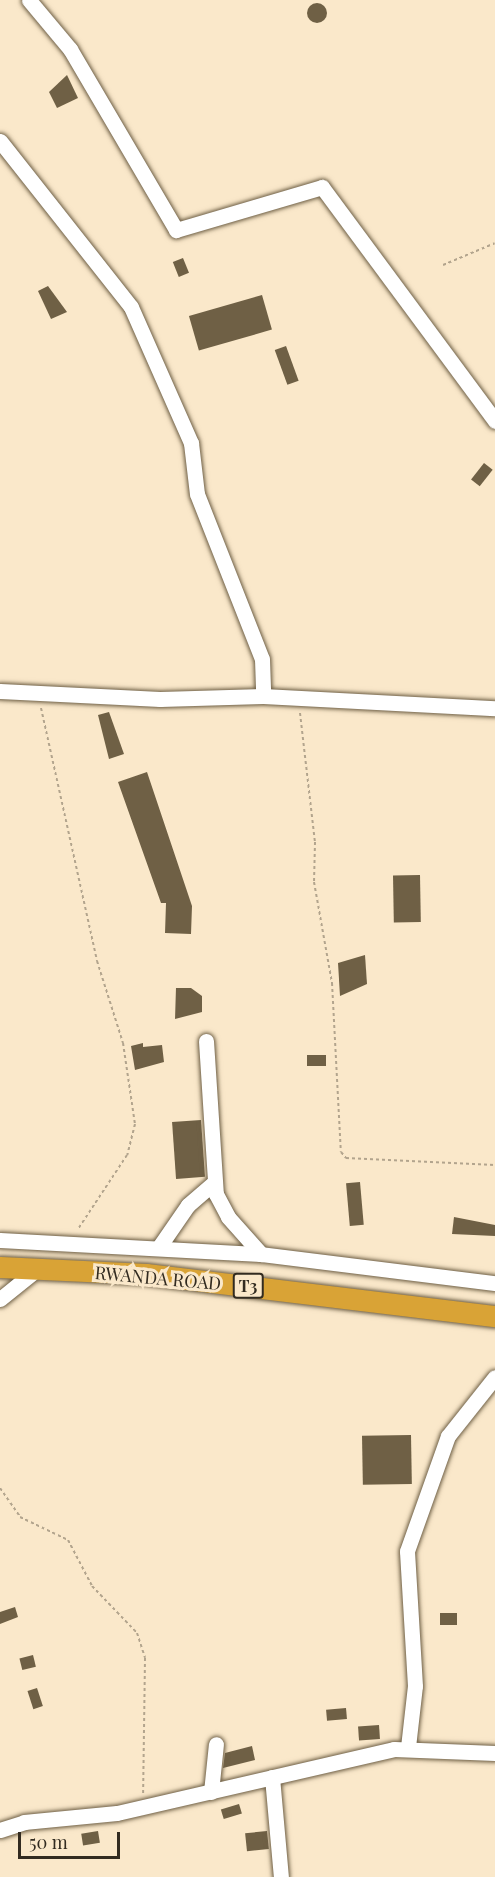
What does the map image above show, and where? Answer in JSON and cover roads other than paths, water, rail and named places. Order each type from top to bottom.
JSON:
[{"type":"highway","name":"RWANDA ROAD","points":[[0,1267],[146,1274],[495,1316]]},
{"type":"street","points":[[30,0],[70,49],[176,230],[322,187],[495,421]]},
{"type":"street","points":[[0,141],[131,307],[191,443],[197,494],[262,659],[263,696]]},
{"type":"street","points":[[0,691],[263,696],[495,708]]},
{"type":"street","points":[[206,1041],[214,1182],[228,1217],[261,1254]]},
{"type":"street","points":[[159,1247],[188,1205],[214,1182]]},
{"type":"street","points":[[0,1240],[261,1254],[495,1284]]},
{"type":"street","points":[[0,1299],[36,1270]]},
{"type":"street","points":[[408,1747],[415,1686],[407,1551],[448,1436],[495,1377]]},
{"type":"street","points":[[212,1792],[216,1744]]},
{"type":"street","points":[[0,1830],[24,1822],[143,1807],[408,1747],[495,1753]]},
{"type":"street","points":[[272,1778],[281,1877]]}]
